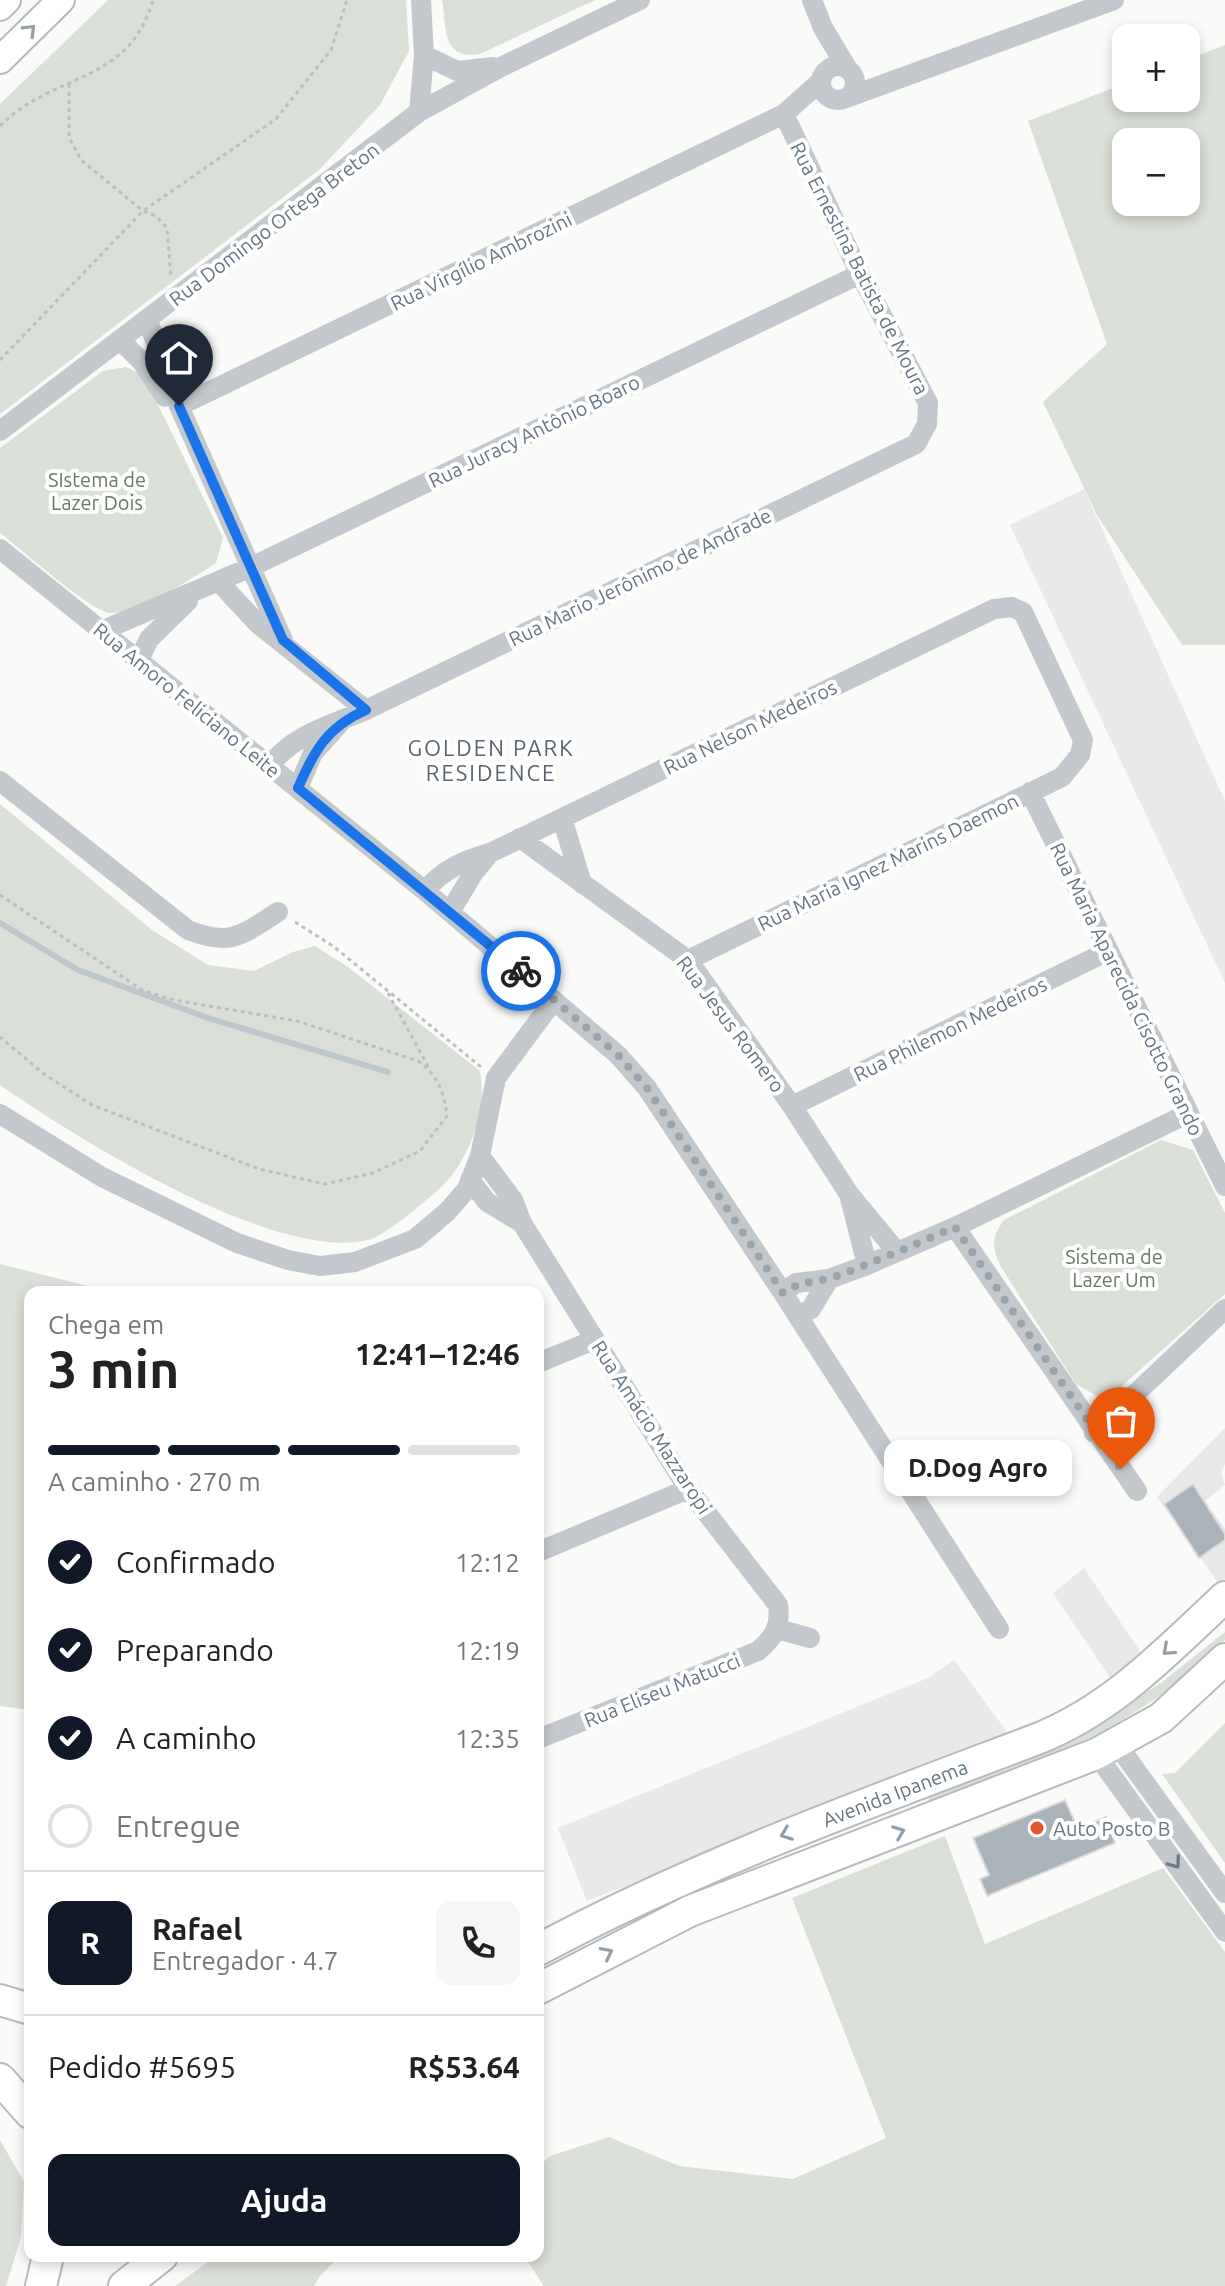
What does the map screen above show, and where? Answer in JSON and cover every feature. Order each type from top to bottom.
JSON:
[{"type":"main road","points":[[0,7],[7,0]]},
{"type":"main road","points":[[0,60],[61,0]]},
{"type":"main road","name":"Avenida Ipanema","points":[[544,1947],[616,1908],[742,1851],[1037,1739],[1081,1719],[1117,1696],[1225,1597]]},
{"type":"main road","name":"Avenida Ipanema","points":[[544,1986],[690,1911],[1106,1748],[1161,1718],[1225,1659]]},
{"type":"main road","points":[[0,2000],[24,2007]]},
{"type":"main road","points":[[0,2079],[24,2106]]},
{"type":"main road","points":[[41,2286],[47,2262]]},
{"type":"main road","points":[[124,2286],[154,2262]]},
{"type":"street","points":[[419,112],[424,55],[421,0]]},
{"type":"street","points":[[606,16],[624,0]]},
{"type":"street","name":"Rua Domingo Ortega Breton","points":[[0,431],[419,112],[501,67],[640,0]]},
{"type":"street","points":[[812,0],[823,28],[849,70],[855,87],[843,99],[827,96],[822,79],[826,48],[823,28]]},
{"type":"street","name":"Rua Virgílio Ambrozini","points":[[179,406],[784,114],[902,79],[1114,0]]},
{"type":"street","points":[[424,55],[457,71],[501,67]]},
{"type":"street","points":[[822,79],[835,66],[849,70]]},
{"type":"street","name":"Rua Virgílio Ambrozini","points":[[849,70],[873,78],[902,79]]},
{"type":"street","name":"Rua Virgílio Ambrozini","points":[[784,114],[822,79]]},
{"type":"street","name":"Rua Ernestina Batista de Moura","points":[[784,114],[860,274],[928,403],[927,424]]},
{"type":"street","name":"Rua Juracy Antônio Boaro","points":[[101,631],[249,568],[860,274]]},
{"type":"street","points":[[148,321],[179,406],[283,640]]},
{"type":"street","points":[[121,341],[154,377],[168,404],[179,406]]},
{"type":"street","name":"Rua Mario Jerônimo de Andrade","points":[[270,765],[285,746],[306,732],[366,710],[916,444],[927,424]]},
{"type":"street","name":"Rua Amoro Feliciano Leite","points":[[0,549],[425,891],[618,1055],[647,1088],[999,1629]]},
{"type":"street","points":[[212,583],[366,710]]},
{"type":"street","name":"Rua Juracy Antônio Boaro","points":[[138,662],[149,639],[168,618],[212,583]]},
{"type":"street","name":"Rua Maria Ignez Marins Daemon","points":[[688,960],[1062,777],[1080,755],[1083,740],[1029,620],[1012,607]]},
{"type":"street","name":"Rua Nelson Medeiros","points":[[425,891],[449,869],[490,853],[994,609],[1012,607]]},
{"type":"street","name":"Rua Mario Jerônimo de Andrade","points":[[298,788],[313,753],[342,720]]},
{"type":"street","points":[[0,781],[188,930],[214,941],[239,936],[278,912]]},
{"type":"street","name":"Rua Maria Aparecida Cisotto Grando","points":[[1030,792],[1225,1186]]},
{"type":"street","points":[[562,818],[582,884]]},
{"type":"street","name":"Rua Jesus Romero","points":[[520,838],[688,960],[792,1106],[849,1194],[897,1252]]},
{"type":"street","name":"Rua Nelson Medeiros","points":[[450,912],[474,872],[490,853]]},
{"type":"street","name":"Rua Philemon Medeiros","points":[[792,1106],[1108,951]]},
{"type":"street","points":[[0,1114],[102,1177],[237,1243],[288,1260],[320,1266],[370,1258],[415,1239],[475,1188],[496,1078],[554,1000]]},
{"type":"street","points":[[783,1293],[796,1283],[829,1279],[955,1227],[1189,1113]]},
{"type":"street","name":"Rua Amácio Mazzaropi","points":[[480,1156],[513,1200],[522,1223],[688,1489],[778,1605],[778,1629]]},
{"type":"street","name":"Rua Amácio Mazzaropi","points":[[475,1188],[522,1223]]},
{"type":"street","name":"Rua Jesus Romero","points":[[849,1194],[867,1265]]},
{"type":"street","points":[[955,1227],[1094,1433],[1137,1491]]},
{"type":"street","points":[[798,1316],[820,1298],[829,1279]]},
{"type":"street","points":[[1094,1433],[1225,1309]]},
{"type":"street","points":[[544,1361],[594,1340]]},
{"type":"street","points":[[544,1549],[688,1489]]},
{"type":"street","points":[[778,1629],[810,1638]]},
{"type":"street","name":"Rua Eliseu Matucci","points":[[544,1737],[758,1651],[778,1629]]},
{"type":"street","points":[[1106,1748],[1225,1893]]},
{"type":"street","points":[[1106,1748],[1225,1932]]},
{"type":"path","points":[[0,126],[20,106],[117,58],[134,44],[145,27],[153,0]]},
{"type":"path","points":[[0,360],[143,211],[276,119],[331,50],[347,0]]},
{"type":"path","points":[[69,84],[69,137],[81,160],[143,211],[156,216],[167,228],[171,260],[169,276],[180,296]]},
{"type":"path","points":[[0,895],[142,990],[174,1000],[297,1021],[418,1061],[431,1071]]},
{"type":"path","points":[[278,912],[333,946],[496,1078]]},
{"type":"path","points":[[0,1037],[44,1074],[92,1105],[259,1169],[325,1184],[373,1173],[420,1151],[447,1116],[444,1091],[387,990]]},
{"type":"shaded area","points":[[1084,489],[1225,801],[1225,983],[1010,525]]},
{"type":"shaded area","points":[[1225,1428],[1225,1464],[1221,1472],[1225,1485],[1205,1501],[1225,1529],[1225,1579],[1219,1584],[1157,1497]]},
{"type":"shaded area","points":[[1084,1568],[1144,1657],[1115,1685],[1053,1593]]},
{"type":"shaded area","points":[[954,1660],[1013,1740],[854,1797],[587,1901],[558,1828],[928,1678]]},
{"type":"green space","points":[[108,0],[406,0],[409,51],[380,105],[320,169],[0,414],[0,104]]},
{"type":"green space","points":[[442,0],[595,0],[480,54],[467,55],[458,52],[448,40]]},
{"type":"green space","points":[[1225,45],[1225,645],[1182,645],[1097,515],[1043,402],[1107,344],[1028,121],[1112,88],[1112,112],[1200,112],[1200,55]]},
{"type":"green space","name":"SIstema de Lazer Dois","points":[[126,367],[144,376],[223,538],[216,563],[149,602],[110,613],[87,602],[0,533],[0,448],[103,371]]},
{"type":"green space","points":[[0,804],[152,930],[208,965],[254,971],[293,952],[315,946],[348,967],[480,1071],[482,1087],[478,1119],[466,1152],[448,1180],[404,1218],[368,1240],[329,1242],[282,1233],[230,1215],[177,1191],[76,1134],[0,1085]]},
{"type":"green space","name":"Sistema de Lazer Um","points":[[1161,1140],[1193,1150],[1225,1213],[1225,1294],[1115,1392],[1101,1398],[1076,1384],[1001,1267],[995,1237],[1004,1220]]},
{"type":"green space","points":[[0,1264],[88,1286],[24,1286],[24,1709],[0,1706]]},
{"type":"green space","points":[[1225,1632],[1225,1640],[1193,1669],[1132,1714],[1049,1758],[932,1807],[927,1794],[1102,1719],[1161,1683]]},
{"type":"green space","points":[[1225,1723],[1225,1863],[1162,1774],[1175,1773]]},
{"type":"green space","points":[[945,1836],[985,1944],[1163,1868],[1225,1952],[1225,2286],[544,2286],[528,2262],[544,2262],[544,2162],[550,2156],[609,2137],[679,2166],[793,2179],[886,2138],[792,1898]]},
{"type":"green space","points":[[0,2140],[24,2182],[21,2237],[6,2286],[0,2286]]},
{"type":"green space","points":[[208,2262],[334,2262],[314,2286],[175,2286]]},
{"type":"building","points":[[1193,1484],[1225,1534],[1225,1540],[1199,1558],[1164,1504]]},
{"type":"building","points":[[1065,1800],[1078,1829],[1106,1817],[1115,1843],[987,1896],[980,1879],[989,1875],[973,1838]]},
{"type":"waterway","points":[[0,923],[78,970],[211,1019],[388,1072]]},
{"type":"way so far","points":[[521,971],[618,1055],[647,1088],[783,1293],[796,1283],[829,1279],[955,1227],[1121,1469]]},
{"type":"place","name":"D.Dog Agro","points":[[1121,1469]]},
{"type":"place","name":"Auto Posto B","points":[[1037,1828]]},
{"type":"district","name":"GOLDEN PARK RESIDENCE","points":[[491,760]]},
{"type":"route","points":[[179,406],[283,640],[366,710],[342,720],[313,753],[298,788],[521,971]]}]
